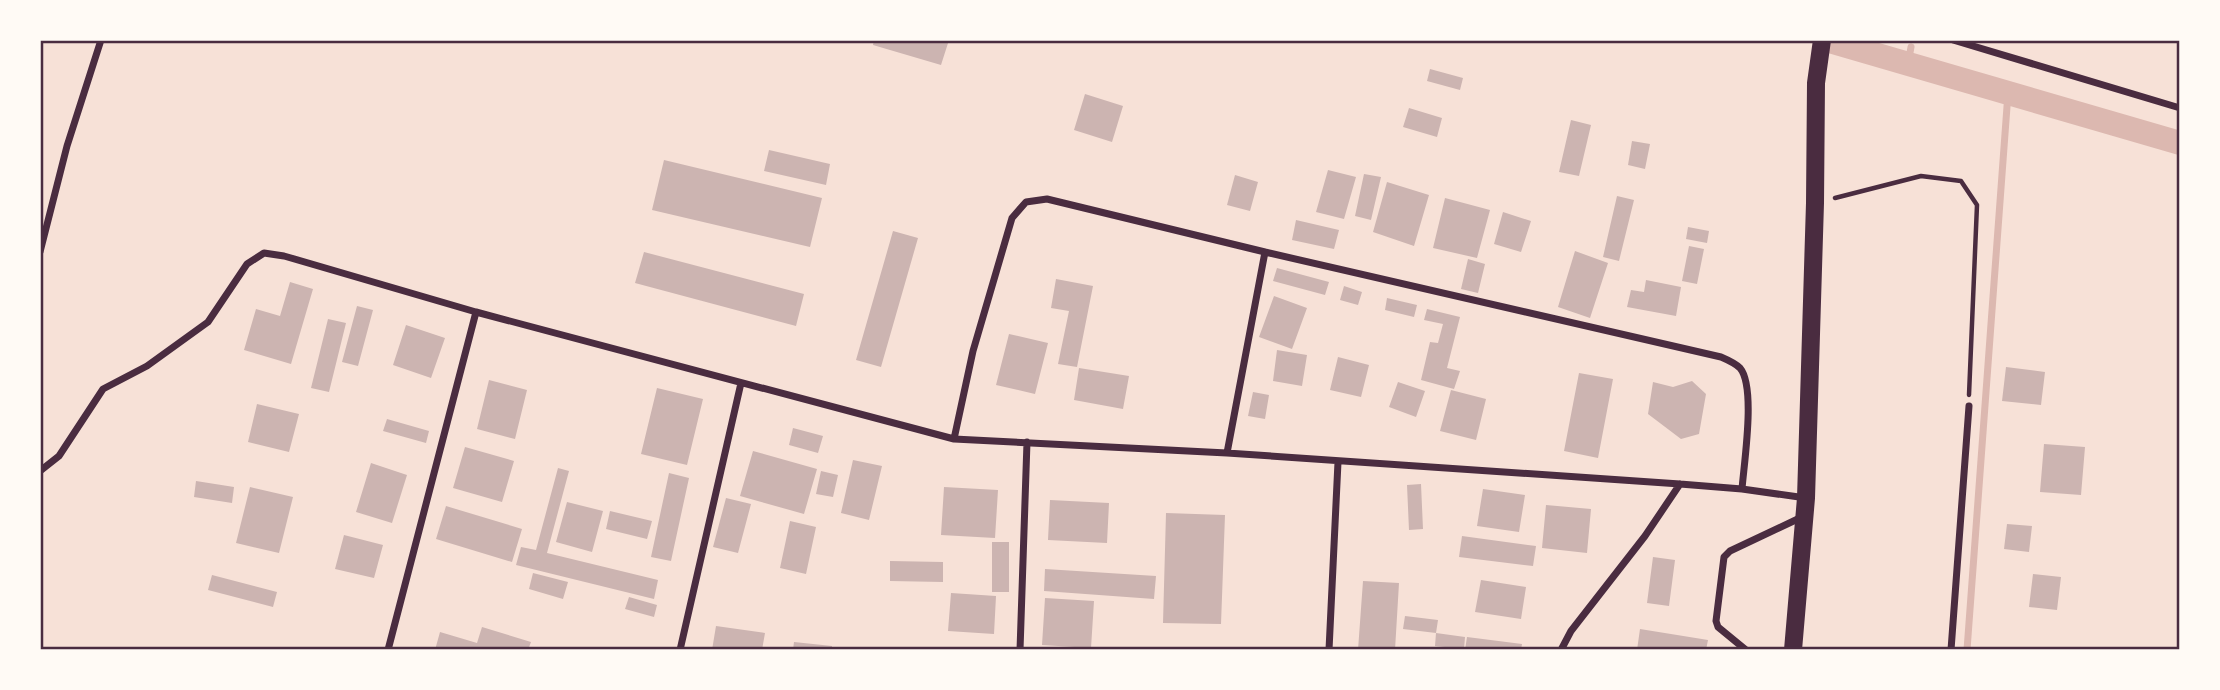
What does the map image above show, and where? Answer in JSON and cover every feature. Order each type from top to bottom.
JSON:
[{"type":"main road","points":[[1793,650],[1806,507],[1816,83],[1822,40]]},
{"type":"street","points":[[40,252],[67,146],[101,40]]},
{"type":"street","points":[[1953,40],[2180,108]]},
{"type":"street","points":[[954,439],[973,351],[1012,218],[1026,202],[1047,198],[1265,252],[1721,357],[1742,370],[1749,400],[1742,489]]},
{"type":"street","points":[[1227,453],[1265,252]]},
{"type":"street","points":[[40,471],[59,456],[103,389],[147,366],[208,322],[247,264],[264,253],[284,256],[476,312],[954,439],[1227,453],[1742,489],[1806,507]]},
{"type":"street","points":[[388,650],[476,312]]},
{"type":"street","points":[[680,650],[741,383]]},
{"type":"street","points":[[1951,650],[1969,406]]},
{"type":"street","points":[[1020,650],[1027,442]]},
{"type":"street","points":[[1329,650],[1338,462]]},
{"type":"street","points":[[1561,650],[1571,631],[1645,536],[1679,484]]},
{"type":"street","points":[[1746,650],[1718,627],[1716,621],[1724,557],[1806,507]]},
{"type":"path","points":[[1815,203],[1921,176],[1961,181],[1977,205],[1969,406]]},
{"type":"building","points":[[874,40],[949,40],[941,65],[873,45]]},
{"type":"building","points":[[1430,69],[1463,78],[1460,90],[1427,81]]},
{"type":"building","points":[[1085,94],[1123,106],[1112,142],[1074,130]]},
{"type":"building","points":[[1409,108],[1442,118],[1437,137],[1403,127]]},
{"type":"building","points":[[1571,120],[1591,125],[1579,176],[1559,172]]},
{"type":"building","points":[[1632,141],[1650,144],[1645,169],[1628,165]]},
{"type":"building","points":[[769,150],[830,164],[826,185],[764,171]]},
{"type":"building","points":[[664,160],[822,198],[810,247],[652,210]]},
{"type":"building","points":[[1328,170],[1356,177],[1344,219],[1316,212]]},
{"type":"building","points":[[1364,174],[1381,177],[1371,220],[1355,216]]},
{"type":"building","points":[[1235,175],[1258,182],[1250,211],[1227,205]]},
{"type":"building","points":[[1387,182],[1429,195],[1414,246],[1373,232]]},
{"type":"building","points":[[1617,196],[1634,200],[1619,261],[1603,257]]},
{"type":"building","points":[[1445,198],[1490,210],[1477,258],[1433,248]]},
{"type":"building","points":[[1503,212],[1531,221],[1521,252],[1494,244]]},
{"type":"building","points":[[1296,220],[1339,230],[1334,249],[1292,240]]},
{"type":"building","points":[[1688,227],[1709,231],[1707,243],[1686,239]]},
{"type":"building","points":[[893,231],[918,238],[881,367],[856,360]]},
{"type":"building","points":[[1689,246],[1704,249],[1697,284],[1682,281]]},
{"type":"building","points":[[1575,251],[1608,263],[1590,318],[1558,307]]},
{"type":"building","points":[[644,252],[804,294],[796,326],[635,283]]},
{"type":"building","points":[[1468,259],[1485,264],[1478,293],[1461,289]]},
{"type":"building","points":[[1277,268],[1329,282],[1325,295],[1273,281]]},
{"type":"building","points":[[1056,279],[1093,286],[1077,367],[1058,364],[1069,311],[1051,308]]},
{"type":"building","points":[[1646,280],[1681,287],[1676,316],[1627,307],[1631,290],[1644,292]]},
{"type":"building","points":[[290,282],[313,289],[291,364],[244,350],[256,309],[280,316]]},
{"type":"building","points":[[1344,286],[1362,292],[1358,305],[1340,300]]},
{"type":"building","points":[[1274,296],[1307,308],[1292,349],[1259,337]]},
{"type":"building","points":[[1387,298],[1417,305],[1414,317],[1385,310]]},
{"type":"building","points":[[357,306],[373,310],[358,366],[342,362]]},
{"type":"building","points":[[1427,309],[1460,317],[1447,368],[1460,371],[1454,389],[1421,380],[1430,342],[1438,343],[1443,324],[1424,320]]},
{"type":"building","points":[[328,319],[346,323],[329,392],[311,388]]},
{"type":"building","points":[[406,325],[445,338],[431,378],[393,365]]},
{"type":"building","points":[[1009,334],[1048,343],[1035,394],[996,385]]},
{"type":"building","points":[[1277,350],[1307,355],[1302,386],[1273,381]]},
{"type":"building","points":[[1338,357],[1369,365],[1361,397],[1330,390]]},
{"type":"building","points":[[2006,367],[2045,372],[2041,405],[2002,401]]},
{"type":"building","points":[[1079,368],[1129,376],[1123,409],[1074,400]]},
{"type":"building","points":[[1579,373],[1613,379],[1598,458],[1564,451]]},
{"type":"building","points":[[489,380],[527,390],[515,439],[477,429]]},
{"type":"building","points":[[1692,381],[1706,394],[1699,434],[1681,439],[1648,414],[1653,382],[1673,387]]},
{"type":"building","points":[[1398,382],[1425,391],[1416,417],[1389,407]]},
{"type":"building","points":[[657,388],[703,399],[687,465],[641,454]]},
{"type":"building","points":[[1451,390],[1486,399],[1476,440],[1440,431]]},
{"type":"building","points":[[1253,392],[1269,395],[1265,419],[1248,416]]},
{"type":"building","points":[[257,404],[299,414],[289,452],[248,442]]},
{"type":"building","points":[[387,419],[429,431],[426,443],[383,431]]},
{"type":"building","points":[[793,428],[823,436],[818,453],[789,445]]},
{"type":"building","points":[[2044,444],[2085,447],[2081,495],[2040,492]]},
{"type":"building","points":[[465,447],[514,461],[502,502],[453,488]]},
{"type":"building","points":[[753,451],[817,469],[804,514],[740,496]]},
{"type":"building","points":[[853,460],[882,466],[869,520],[841,513]]},
{"type":"building","points":[[371,463],[407,475],[392,523],[356,512]]},
{"type":"building","points":[[558,468],[569,471],[547,553],[658,580],[654,599],[516,565],[521,547],[536,550]]},
{"type":"building","points":[[821,471],[838,475],[833,497],[816,494]]},
{"type":"building","points":[[669,473],[689,478],[671,561],[651,557]]},
{"type":"building","points":[[196,481],[234,487],[232,503],[194,497]]},
{"type":"building","points":[[1421,484],[1423,529],[1409,530],[1407,485]]},
{"type":"building","points":[[250,487],[293,497],[279,553],[236,543]]},
{"type":"building","points":[[944,487],[998,490],[995,538],[941,535]]},
{"type":"building","points":[[1483,489],[1525,495],[1519,532],[1477,526]]},
{"type":"building","points":[[726,498],[751,504],[738,553],[713,547]]},
{"type":"building","points":[[1050,500],[1109,503],[1107,543],[1048,540]]},
{"type":"building","points":[[567,502],[603,511],[592,552],[556,542]]},
{"type":"building","points":[[1546,505],[1591,509],[1587,553],[1542,548]]},
{"type":"building","points":[[446,506],[522,529],[512,562],[436,539]]},
{"type":"building","points":[[610,511],[652,521],[647,539],[606,529]]},
{"type":"building","points":[[1166,513],[1225,515],[1221,624],[1163,623]]},
{"type":"building","points":[[790,521],[816,527],[806,574],[780,568]]},
{"type":"building","points":[[2007,524],[2032,526],[2029,552],[2004,549]]},
{"type":"building","points":[[344,535],[383,545],[374,578],[335,569]]},
{"type":"building","points":[[1462,536],[1536,546],[1533,566],[1459,557]]},
{"type":"building","points":[[992,542],[1009,542],[1009,592],[992,592]]},
{"type":"building","points":[[1653,557],[1675,560],[1669,606],[1647,603]]},
{"type":"building","points":[[890,561],[943,562],[943,582],[890,581]]},
{"type":"building","points":[[1045,569],[1156,576],[1154,599],[1044,591]]},
{"type":"building","points":[[533,573],[568,582],[563,599],[529,589]]},
{"type":"building","points":[[2033,574],[2061,577],[2057,610],[2029,607]]},
{"type":"building","points":[[212,575],[277,592],[273,607],[208,590]]},
{"type":"building","points":[[1481,580],[1526,587],[1521,619],[1475,612]]},
{"type":"building","points":[[1363,581],[1399,583],[1395,650],[1358,650]]},
{"type":"building","points":[[951,593],[996,596],[994,634],[948,631]]},
{"type":"building","points":[[629,597],[657,605],[654,617],[625,609]]},
{"type":"building","points":[[1045,598],[1094,601],[1091,648],[1042,645]]},
{"type":"building","points":[[1405,616],[1438,620],[1436,633],[1403,629]]},
{"type":"building","points":[[716,626],[765,633],[762,650],[712,650]]},
{"type":"building","points":[[482,627],[531,642],[528,650],[435,650],[440,632],[477,643]]},
{"type":"building","points":[[1640,629],[1708,640],[1706,650],[1637,650]]},
{"type":"building","points":[[1436,633],[1465,637],[1464,649],[1435,646]]},
{"type":"building","points":[[1467,637],[1522,644],[1521,650],[1465,650]]},
{"type":"building","points":[[794,642],[832,646],[832,650],[793,650]]},
{"type":"waterway","points":[[1826,40],[2180,143]]},
{"type":"waterway","points":[[1908,64],[1911,47]]},
{"type":"waterway","points":[[1967,650],[2008,93]]}]
